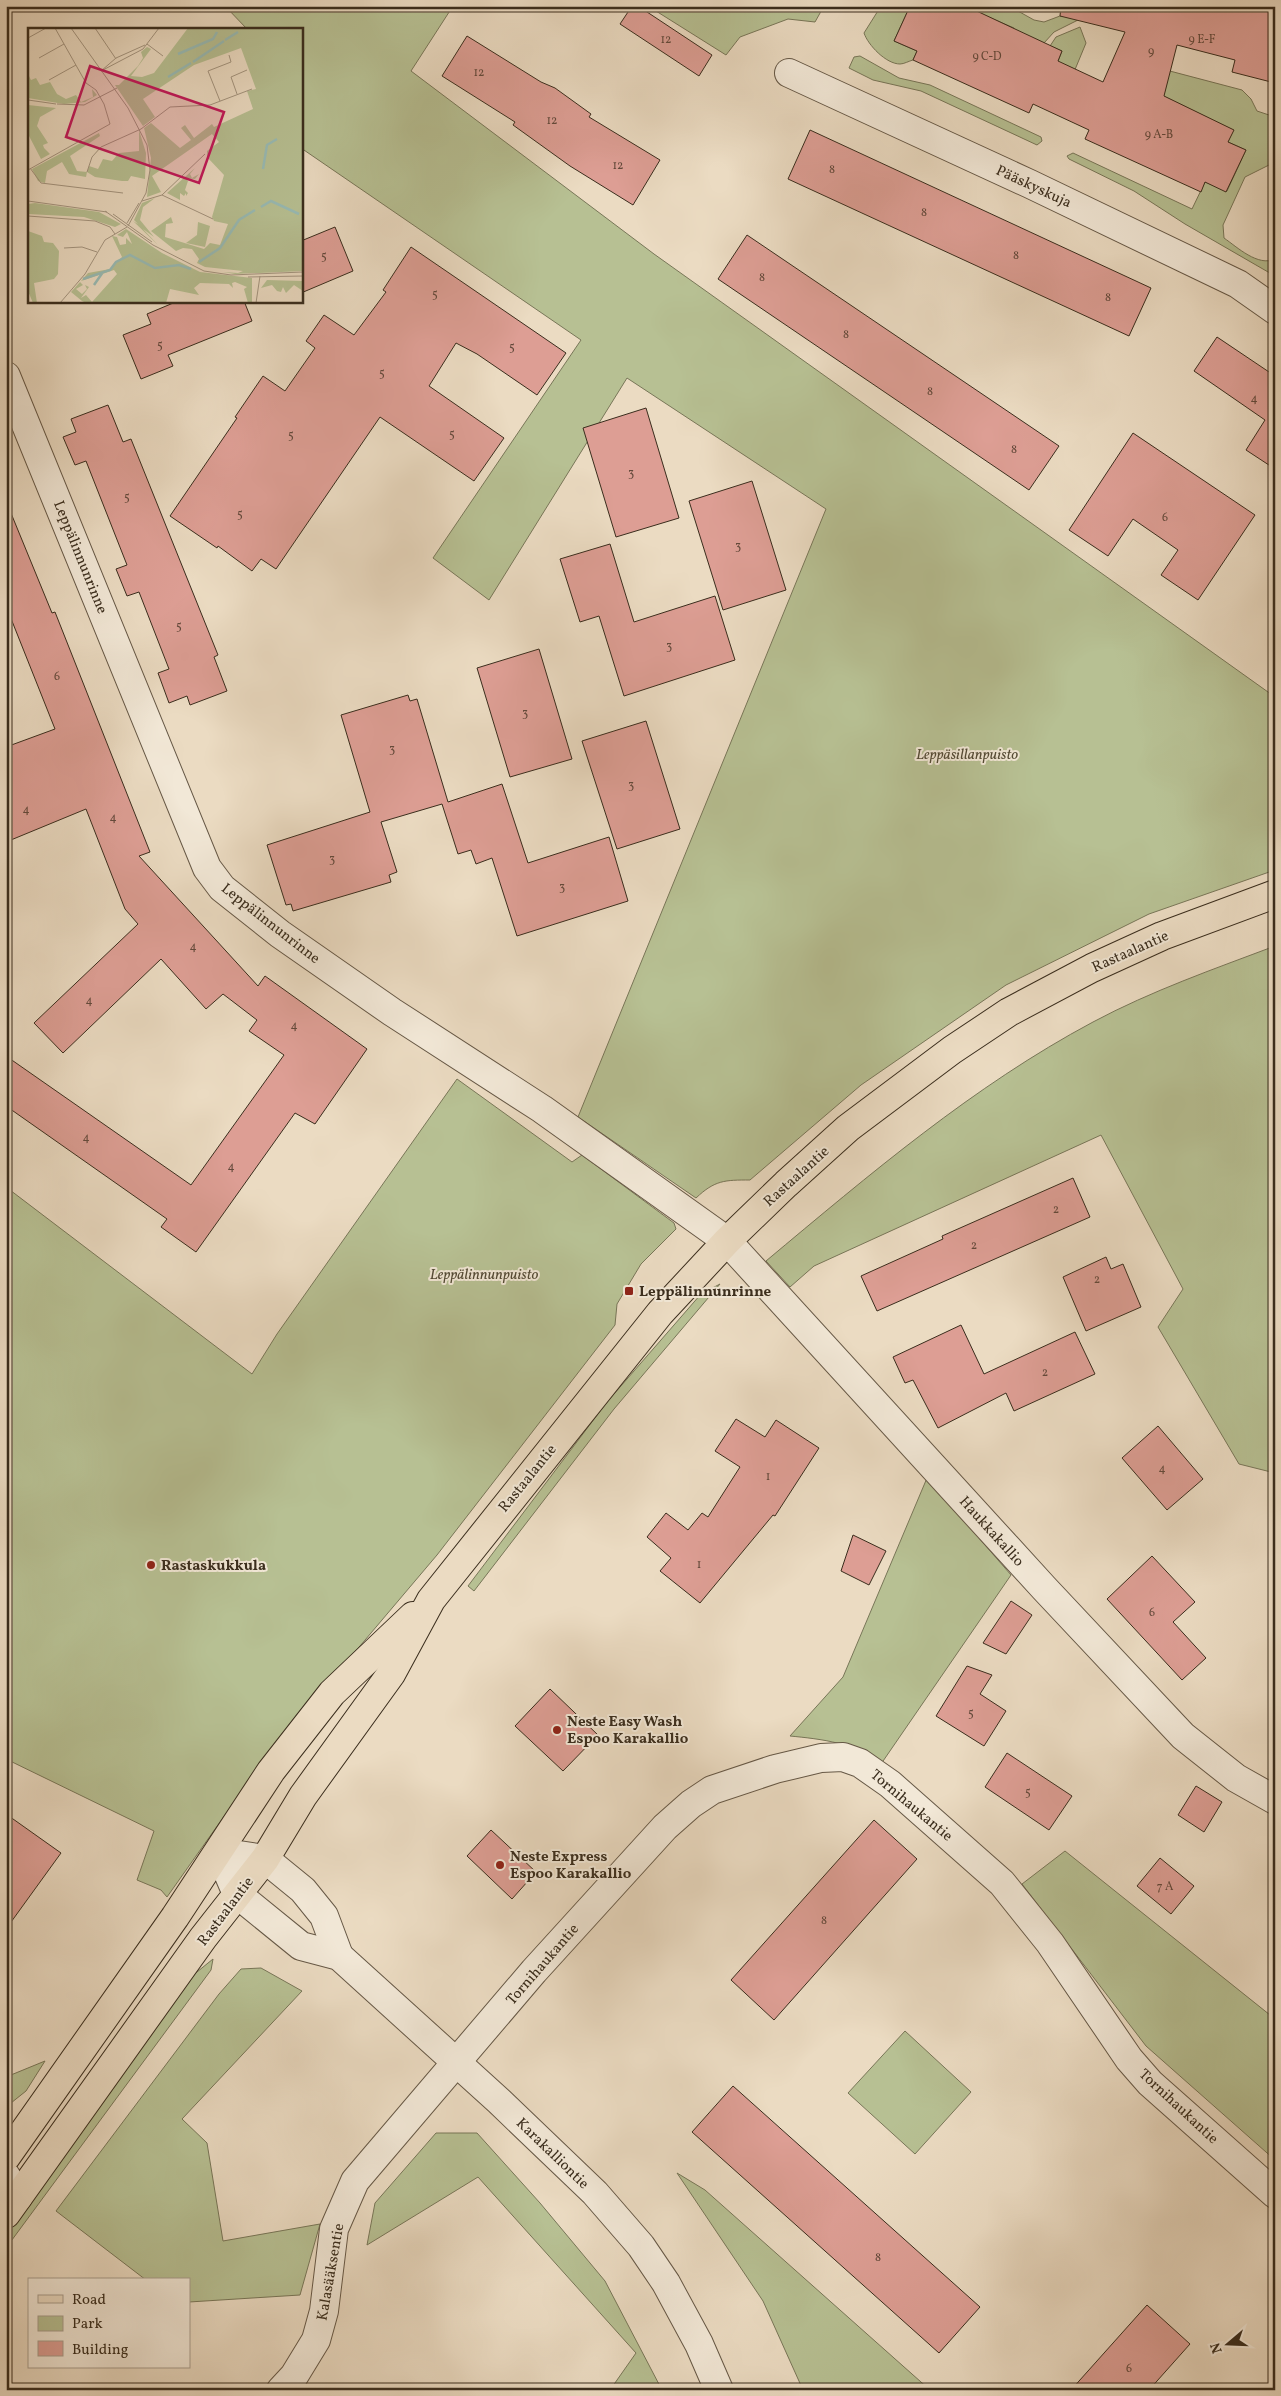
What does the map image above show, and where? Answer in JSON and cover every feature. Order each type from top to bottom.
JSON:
[{"type":"main road","name":"Rastaalantie","points":[[6,2157],[219,1852],[271,1771],[332,1693],[431,1600],[660,1313],[727,1241],[848,1128],[952,1050],[1009,1012],[1092,968],[1162,936],[1275,894]]},
{"type":"main road","name":"Rastaalantie","points":[[9,2196],[203,1938],[265,1859],[304,1796],[391,1674],[431,1600]]},
{"type":"street","name":"Pääskyskuja","points":[[789,73],[1030,184],[1238,284],[1275,310]]},
{"type":"street","name":"Leppälinnunrinne","points":[[6,376],[207,868],[222,888],[288,940],[470,1065],[542,1109],[727,1241]]},
{"type":"street","name":"Haukkakallio","points":[[727,1241],[1049,1594],[1183,1736],[1236,1778],[1275,1800]]},
{"type":"street","name":"Tornihaukantie","points":[[457,2063],[534,1971],[645,1848],[691,1804],[712,1790],[776,1769],[821,1758],[843,1757],[860,1763],[890,1784],[1002,1883],[1050,1943],[1139,2071],[1150,2083],[1275,2194]]},
{"type":"street","points":[[219,1852],[265,1859]]},
{"type":"street","name":"Karakalliontie","points":[[219,1852],[237,1894],[300,1946],[339,1956]]},
{"type":"street","name":"Karakalliontie","points":[[265,1859],[303,1890],[324,1916],[339,1956],[457,2063],[595,2193],[641,2246],[666,2283],[699,2344],[720,2390]]},
{"type":"street","name":"Kalasääksentie","points":[[281,2390],[294,2376],[316,2340],[324,2311],[334,2229],[355,2181],[457,2063]]},
{"type":"green space","name":"Leppäsillanpuisto","points":[[225,6],[453,6],[411,71],[654,254],[1275,697],[1275,870],[1149,914],[1006,985],[861,1085],[750,1180],[734,1180],[715,1184],[696,1198],[578,1117],[826,509],[627,378],[489,600],[433,558],[581,340],[302,149],[302,28],[246,28]]},
{"type":"green space","points":[[648,6],[824,6],[815,22],[788,19],[740,37],[726,55]]},
{"type":"green space","points":[[881,6],[910,6],[894,41],[917,51],[913,60],[903,64],[889,61],[873,48],[866,38],[864,33]]},
{"type":"green space","points":[[963,6],[1009,6],[1034,20],[1044,22],[1060,16],[1075,17],[1078,20],[1054,32],[1044,43],[1009,41],[1014,28]]},
{"type":"green space","points":[[1080,27],[1086,43],[1074,72],[1057,64],[1062,51],[1050,46],[1056,37]]},
{"type":"green space","points":[[860,56],[899,78],[930,85],[1041,137],[1042,141],[1037,145],[921,91],[873,80],[849,68],[854,57]]},
{"type":"green space","points":[[1128,60],[1242,90],[1251,99],[1257,111],[1275,117],[1275,162],[1245,177],[1223,225],[1224,238],[1241,251],[1262,260],[1275,259],[1275,276],[1185,224],[1134,191],[1069,159],[1067,156],[1073,153],[1192,209],[1205,182],[1227,191],[1246,150],[1228,142],[1233,130],[1157,93]]},
{"type":"green space","points":[[1275,946],[1275,1473],[1239,1464],[1158,1327],[1183,1289],[1101,1135],[814,1266],[790,1287],[766,1261],[923,1133],[1006,1074],[1049,1047],[1137,1000]]},
{"type":"green space","name":"Leppälinnunpuisto","points":[[457,1079],[572,1162],[582,1155],[674,1223],[676,1229],[641,1264],[617,1304],[615,1325],[437,1555],[266,1757],[167,1897],[161,1890],[137,1880],[154,1831],[6,1759],[6,1187],[252,1374],[277,1334]]},
{"type":"green space","points":[[720,1284],[614,1409],[474,1591],[468,1586],[607,1402],[701,1294]]},
{"type":"green space","points":[[927,1478],[1011,1575],[881,1764],[861,1751],[838,1743],[790,1736],[843,1677]]},
{"type":"green space","points":[[1065,1851],[1275,2019],[1275,2160],[1146,2046],[1022,1884]]},
{"type":"green space","points":[[213,1959],[211,1970],[6,2248],[6,2228],[162,2013],[192,1976]]},
{"type":"green space","points":[[261,1968],[302,1991],[182,2119],[207,2143],[223,2241],[320,2224],[300,2295],[190,2302],[190,2278],[143,2278],[56,2211],[219,1994],[241,1969]]},
{"type":"green space","points":[[905,2031],[971,2092],[915,2154],[848,2093]]},
{"type":"green space","points":[[45,2061],[26,2091],[6,2107],[6,2077]]},
{"type":"green space","points":[[436,2133],[477,2133],[540,2203],[605,2281],[662,2390],[610,2390],[636,2353],[478,2177],[367,2245],[375,2203]]},
{"type":"green space","points":[[677,2173],[705,2190],[930,2390],[803,2390],[763,2301]]},
{"type":"building","points":[[632,6],[638,6],[712,55],[699,76],[620,24]]},
{"type":"building","points":[[910,6],[966,6],[1062,51],[1058,61],[1103,82],[1125,32],[1060,16],[1061,6],[1275,6],[1275,83],[1232,72],[1235,60],[1177,45],[1164,96],[1234,130],[1228,142],[1246,150],[1226,192],[1205,182],[1201,192],[1085,139],[1089,130],[1033,104],[1029,113],[913,60],[917,51],[894,41]]},
{"type":"building","points":[[467,36],[541,82],[555,88],[591,114],[589,117],[660,160],[633,205],[570,166],[513,125],[515,122],[442,76]]},
{"type":"building","points":[[810,130],[1151,288],[1129,336],[788,179]]},
{"type":"building","points":[[335,227],[353,271],[302,293],[302,241]]},
{"type":"building","points":[[747,235],[1059,446],[1029,490],[718,279]]},
{"type":"building","points":[[411,247],[566,353],[537,395],[477,354],[456,343],[429,386],[504,438],[474,481],[380,417],[276,569],[261,559],[252,571],[218,546],[217,548],[170,516],[237,418],[235,417],[263,376],[285,391],[315,348],[306,341],[324,315],[354,335],[386,292],[383,290]]},
{"type":"building","points":[[176,302],[244,302],[252,321],[168,355],[173,366],[141,379],[123,335],[151,324],[147,314]]},
{"type":"building","points":[[1217,337],[1275,376],[1275,469],[1246,450],[1265,420],[1194,371]]},
{"type":"building","points":[[108,405],[123,442],[131,439],[218,655],[214,657],[227,691],[190,705],[187,696],[169,703],[158,673],[169,669],[139,592],[127,596],[116,569],[127,565],[86,461],[75,465],[63,437],[76,432],[71,419]]},
{"type":"building","points":[[646,408],[679,518],[616,537],[583,428]]},
{"type":"building","points":[[1133,433],[1255,515],[1198,600],[1161,575],[1178,550],[1133,519],[1108,556],[1069,530]]},
{"type":"building","points":[[752,481],[786,590],[723,610],[689,501]]},
{"type":"building","points":[[6,501],[52,613],[55,612],[150,852],[139,856],[258,986],[265,976],[367,1049],[315,1124],[295,1113],[196,1252],[161,1227],[167,1219],[6,1106],[6,1056],[191,1185],[284,1055],[249,1031],[257,1020],[223,994],[206,1009],[161,959],[63,1053],[34,1023],[138,924],[125,909],[86,809],[6,842],[6,747],[55,729],[6,606]]},
{"type":"building","points":[[610,544],[634,622],[715,596],[735,660],[624,696],[599,616],[580,622],[560,559]]},
{"type":"building","points":[[539,649],[572,759],[510,777],[477,668]]},
{"type":"building","points":[[408,695],[410,701],[417,699],[448,802],[502,784],[528,863],[609,837],[628,901],[517,936],[492,858],[476,864],[471,850],[458,854],[442,804],[381,822],[397,872],[389,875],[391,882],[293,911],[291,904],[286,905],[267,845],[370,812],[341,715]]},
{"type":"building","points":[[646,721],[680,829],[617,849],[582,741]]},
{"type":"building","points":[[1073,1178],[1090,1217],[877,1311],[861,1276],[943,1239],[942,1236]]},
{"type":"building","points":[[1106,1257],[1111,1269],[1123,1264],[1141,1307],[1086,1331],[1063,1277]]},
{"type":"building","points":[[961,1325],[984,1374],[1075,1332],[1095,1374],[1014,1411],[1006,1393],[938,1428],[913,1380],[905,1383],[893,1357]]},
{"type":"building","points":[[736,1419],[765,1437],[776,1420],[819,1448],[775,1516],[773,1515],[700,1603],[660,1571],[671,1558],[647,1537],[666,1513],[688,1530],[702,1513],[708,1517],[740,1467],[715,1451]]},
{"type":"building","points":[[1158,1426],[1203,1479],[1167,1510],[1122,1458]]},
{"type":"building","points":[[853,1535],[886,1551],[869,1585],[841,1571]]},
{"type":"building","points":[[1152,1556],[1195,1602],[1173,1622],[1206,1658],[1182,1680],[1107,1599]]},
{"type":"building","points":[[1011,1601],[1032,1615],[1006,1654],[983,1643]]},
{"type":"building","points":[[967,1666],[992,1675],[980,1694],[1006,1711],[984,1746],[936,1716]]},
{"type":"building","name":"Neste Easy Wash Espoo Karakallio","points":[[550,1689],[598,1735],[563,1771],[515,1726]]},
{"type":"building","points":[[1007,1753],[1072,1796],[1049,1830],[985,1787]]},
{"type":"building","points":[[1196,1786],[1222,1802],[1204,1832],[1178,1815]]},
{"type":"building","points":[[6,1814],[61,1853],[6,1929]]},
{"type":"building","points":[[874,1820],[917,1859],[774,2020],[731,1980]]},
{"type":"building","points":[[491,1830],[536,1872],[512,1899],[467,1856]]},
{"type":"building","points":[[1160,1858],[1194,1886],[1171,1914],[1137,1886]]},
{"type":"building","points":[[733,2086],[980,2307],[939,2353],[692,2132]]},
{"type":"building","points":[[1147,2305],[1190,2344],[1149,2390],[1071,2390]]},
{"type":"place","name":"Leppälinnunrinne","points":[[629,1291]]},
{"type":"place","name":"Rastaskukkula","points":[[151,1565]]},
{"type":"place","name":"Neste Easy Wash Espoo Karakallio","points":[[557,1730]]},
{"type":"place","name":"Neste Express Espoo Karakallio","points":[[500,1865]]}]
